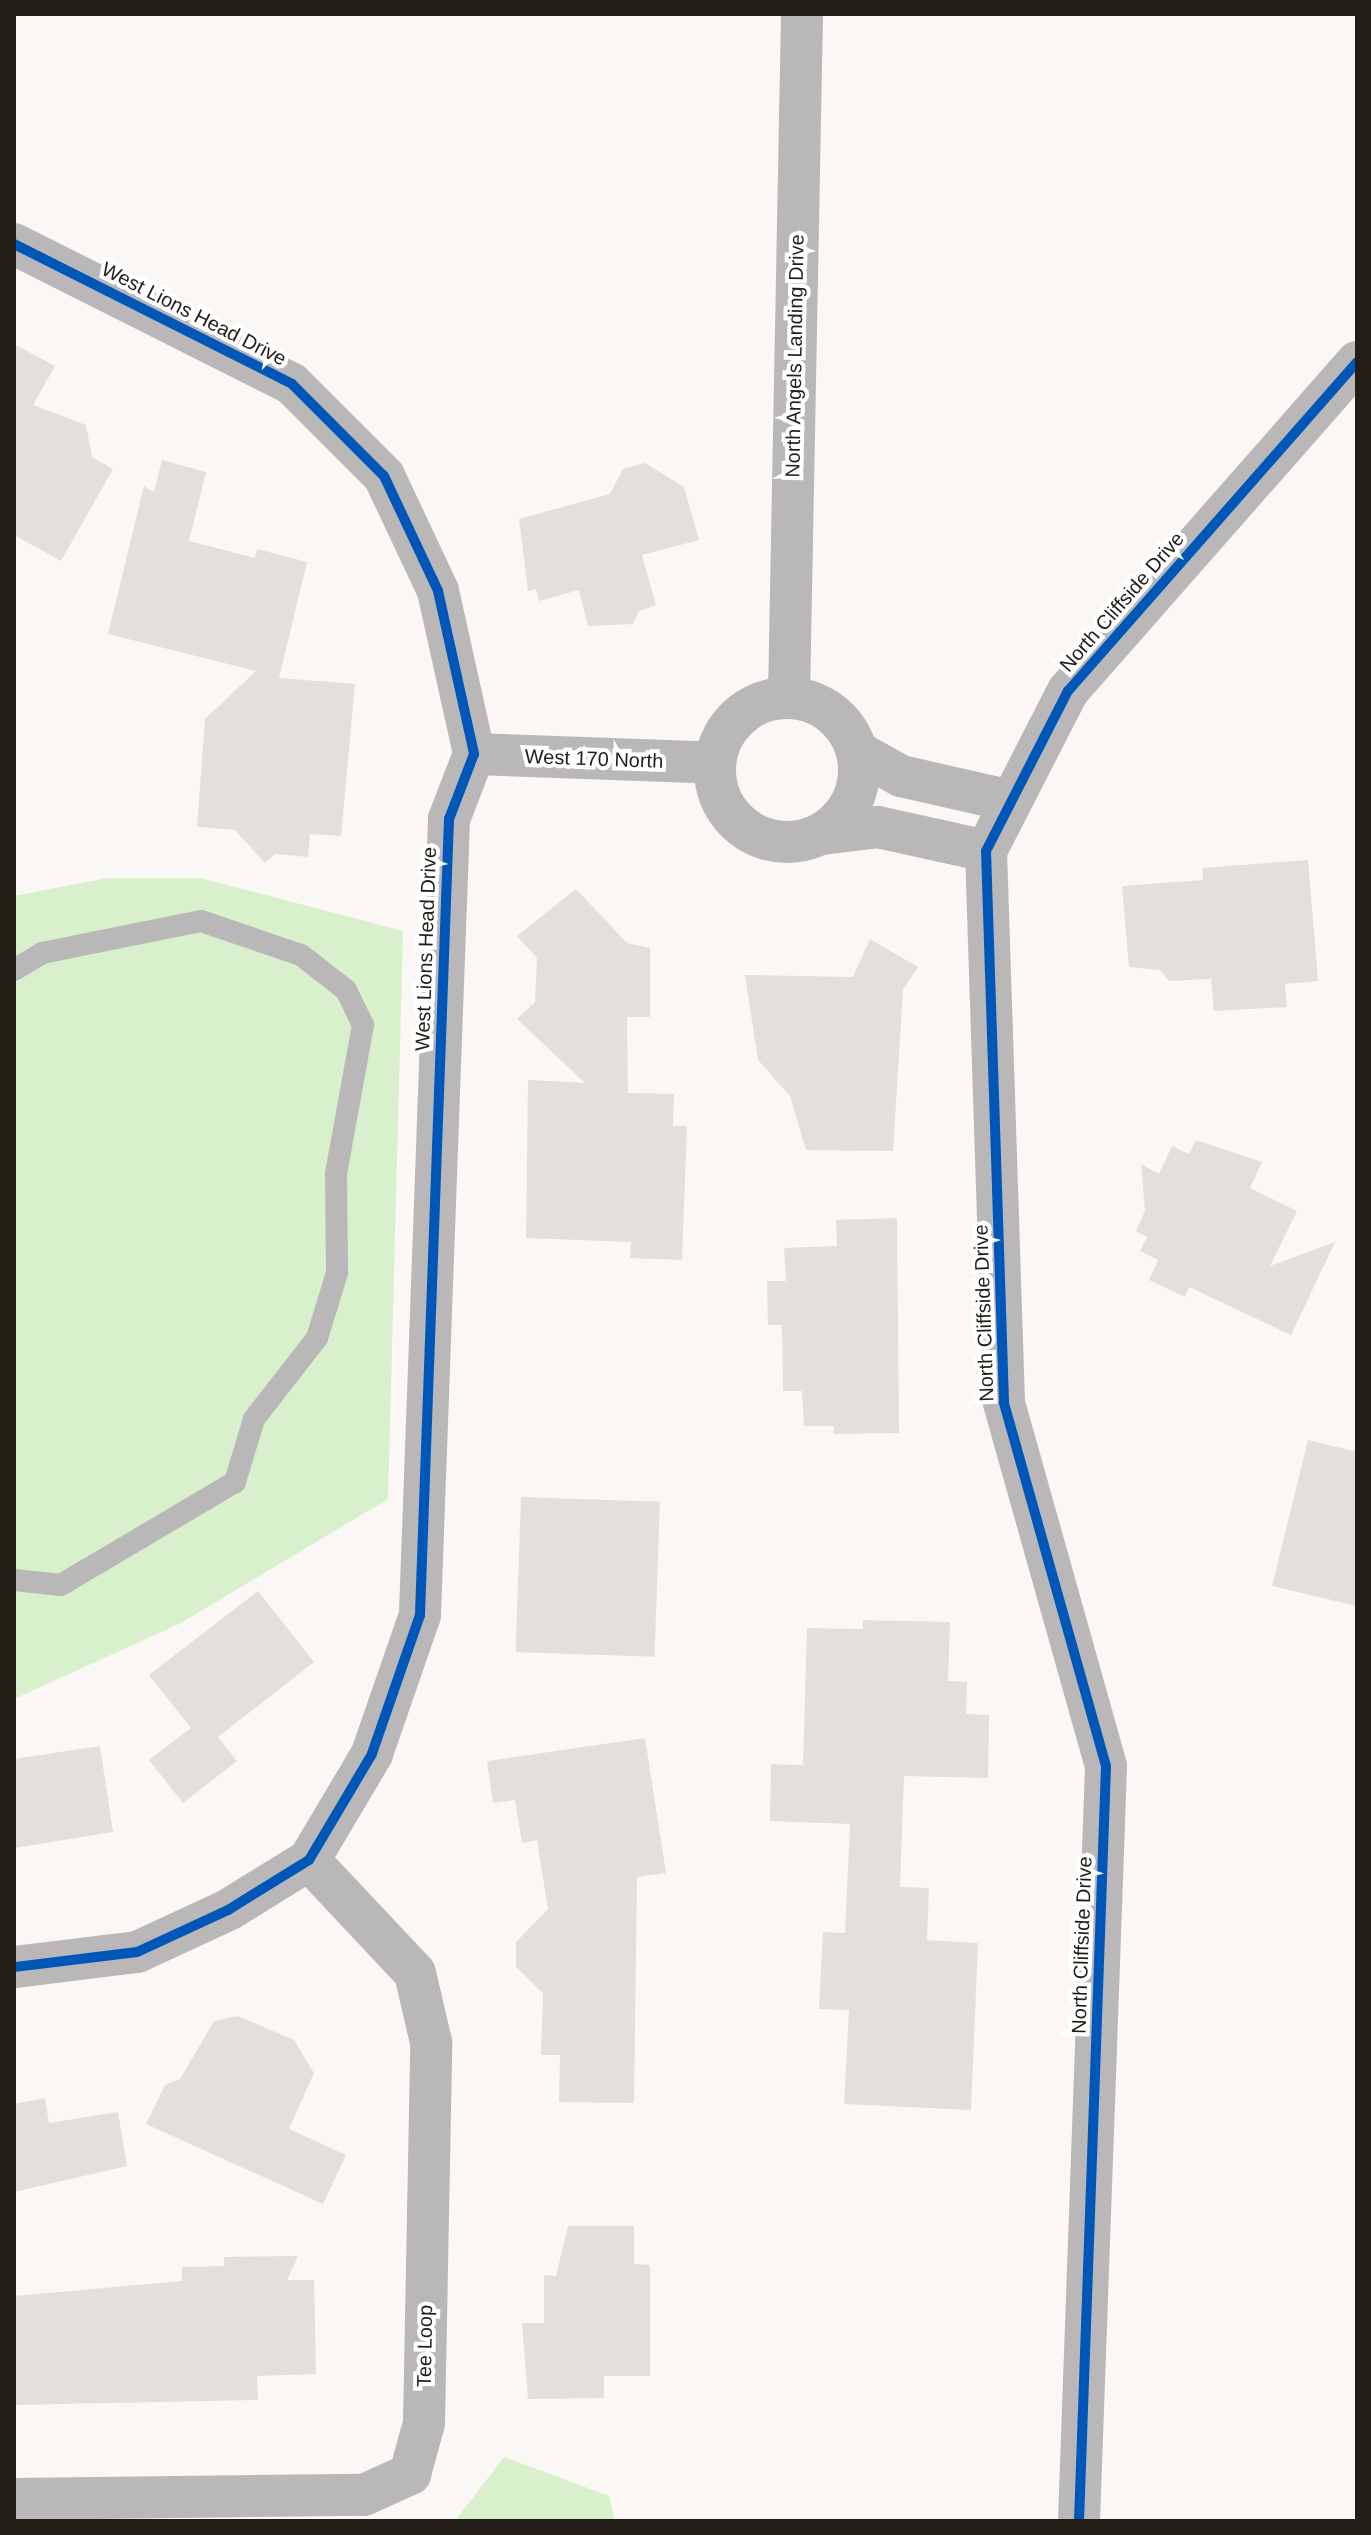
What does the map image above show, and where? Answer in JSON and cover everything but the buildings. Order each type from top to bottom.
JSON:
[{"type":"street","name":"North Angels Landing Drive","points":[[789,697],[802,14]]},
{"type":"street","name":"West Lions Head Drive","points":[[14,244],[292,384],[384,476],[438,591],[474,754],[449,819],[420,1615],[372,1754],[309,1860]]},
{"type":"street","name":"North Cliffside Drive","points":[[1079,2521],[1106,1766],[1004,1402],[986,851],[1068,691],[1357,362]]},
{"type":"street","points":[[986,851],[878,827],[775,842],[751,834],[719,798],[715,763],[728,727],[745,711],[789,697],[833,714],[858,752],[901,776],[1011,801]]},
{"type":"street","points":[[822,834],[854,799],[858,752]]},
{"type":"street","name":"West 170 North","points":[[474,754],[715,763]]},
{"type":"street","points":[[14,1967],[137,1952],[228,1910],[309,1860]]},
{"type":"street","name":"Tee Loop","points":[[14,2499],[364,2495],[410,2474],[424,2423],[431,2042],[415,1973],[309,1860]]},
{"type":"lane","points":[[14,970],[42,953],[201,921],[301,955],[346,990],[363,1025],[336,1174],[337,1273],[317,1338],[254,1419],[235,1482],[61,1585],[14,1580]]},
{"type":"green space","points":[[108,878],[200,878],[403,931],[388,1499],[181,1623],[14,1699],[14,896]]},
{"type":"green space","points":[[504,2457],[609,2496],[615,2521],[455,2521]]},
{"type":"cycle path","points":[[14,244],[292,384],[384,476],[438,591],[474,754],[449,819],[420,1615],[372,1754],[309,1860],[228,1910],[137,1952],[14,1967]]},
{"type":"cycle path","points":[[1079,2521],[1106,1766],[1004,1402],[986,851],[1068,691],[1357,362]]}]
